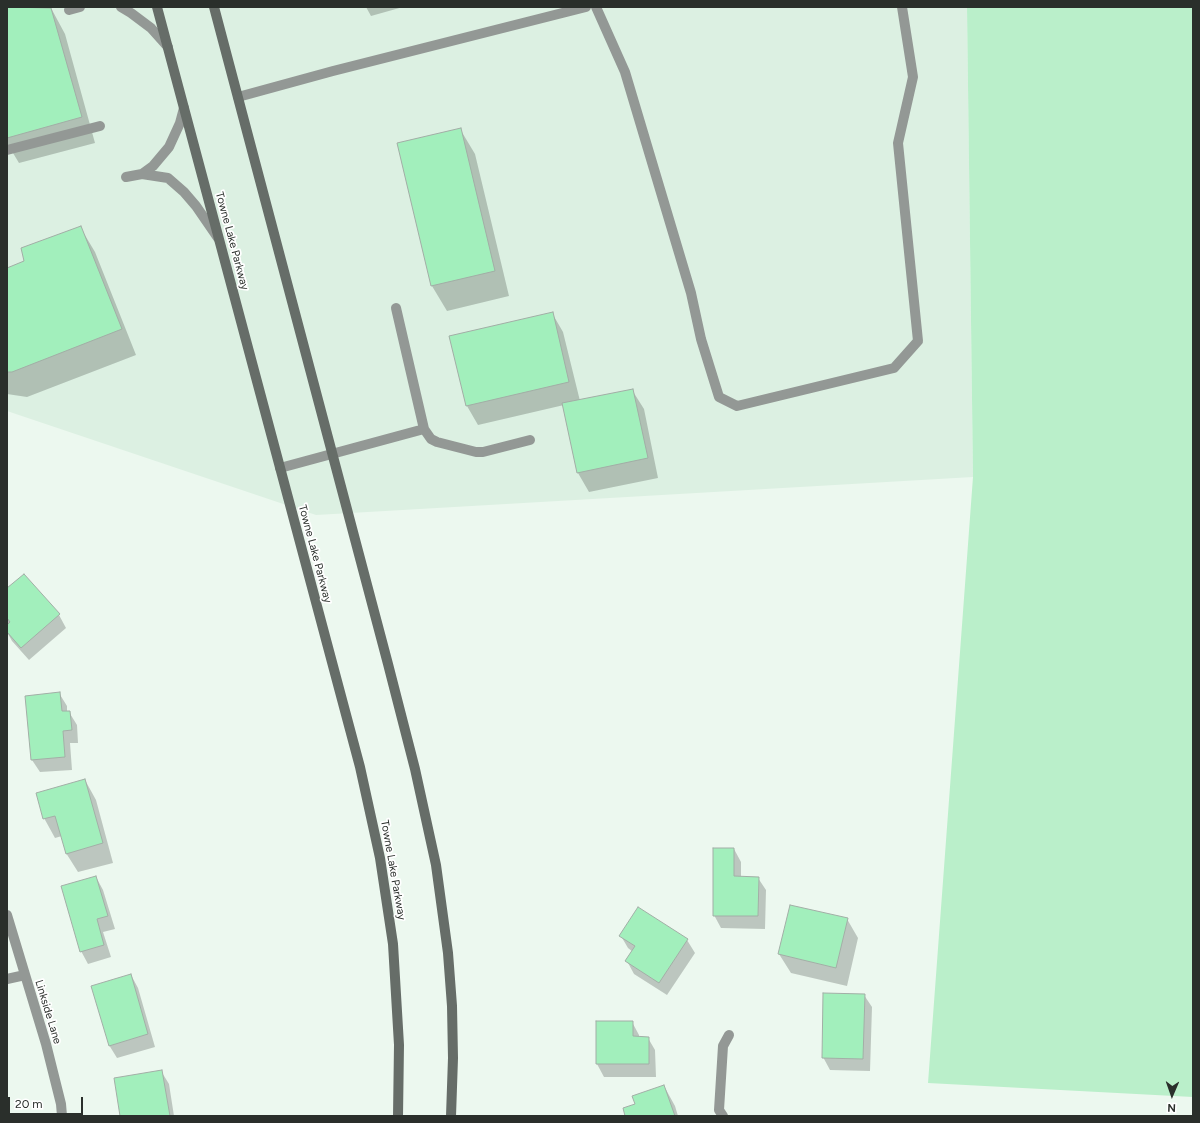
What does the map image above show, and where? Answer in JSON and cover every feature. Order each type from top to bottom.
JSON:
[{"type":"main road","name":"Towne Lake Parkway","points":[[157,7],[360,766],[380,858],[394,952],[399,1045],[398,1116]]},
{"type":"main road","points":[[214,7],[333,453],[413,762],[436,865],[448,953],[452,1006],[453,1058],[451,1116]]},
{"type":"street","points":[[69,10],[80,7]]},
{"type":"street","points":[[121,7],[132,13],[151,28],[168,46]]},
{"type":"street","points":[[238,98],[333,71],[586,7]]},
{"type":"street","points":[[596,7],[625,72],[691,293],[701,339],[718,397],[736,406],[894,368],[918,342],[898,142],[912,77],[902,7]]},
{"type":"street","points":[[142,174],[153,166],[169,146],[180,123],[184,108]]},
{"type":"street","points":[[7,150],[100,126]]},
{"type":"street","points":[[126,177],[142,174],[168,178],[196,206],[219,240]]},
{"type":"street","points":[[396,308],[424,429],[431,439],[437,442],[476,452],[490,451],[530,440]]},
{"type":"street","points":[[280,468],[424,429]]},
{"type":"street","name":"Linkside Lane","points":[[7,915],[46,1044],[61,1104],[62,1116]]},
{"type":"street","points":[[7,979],[25,975]]},
{"type":"street","points":[[723,1116],[719,1110],[723,1046],[729,1035]]},
{"type":"shaded area","points":[[7,7],[967,7],[973,477],[316,515],[7,411]]},
{"type":"green space","points":[[967,7],[1193,7],[1193,1097],[928,1083],[973,477]]},
{"type":"building","points":[[7,7],[51,8],[82,117],[7,138]]},
{"type":"building","points":[[461,128],[495,271],[431,286],[397,143]]},
{"type":"building","points":[[81,226],[122,329],[12,372],[7,372],[7,268],[24,261],[21,248]]},
{"type":"building","points":[[553,312],[569,382],[466,406],[449,336]]},
{"type":"building","points":[[633,389],[648,458],[577,473],[562,403]]},
{"type":"building","points":[[24,574],[60,614],[21,648],[7,632],[7,625],[10,622],[7,618],[7,588]]},
{"type":"building","points":[[60,692],[62,711],[70,711],[72,730],[63,731],[65,757],[31,760],[25,696]]},
{"type":"building","points":[[85,779],[103,843],[66,854],[55,816],[43,819],[36,793]]},
{"type":"building","points":[[713,848],[734,848],[734,876],[759,877],[758,916],[713,916]]},
{"type":"building","points":[[96,876],[108,916],[97,919],[104,945],[80,952],[61,886]]},
{"type":"building","points":[[790,905],[848,918],[836,968],[778,954]]},
{"type":"building","points":[[638,907],[688,939],[659,983],[625,961],[635,946],[619,936]]},
{"type":"building","points":[[131,974],[148,1034],[109,1046],[91,986]]},
{"type":"building","points":[[823,993],[865,994],[863,1059],[822,1058]]},
{"type":"building","points":[[596,1021],[633,1021],[633,1036],[649,1037],[649,1064],[596,1064]]},
{"type":"building","points":[[162,1070],[170,1116],[120,1116],[114,1078]]},
{"type":"building","points":[[664,1085],[675,1116],[625,1116],[623,1108],[635,1104],[632,1096]]}]
